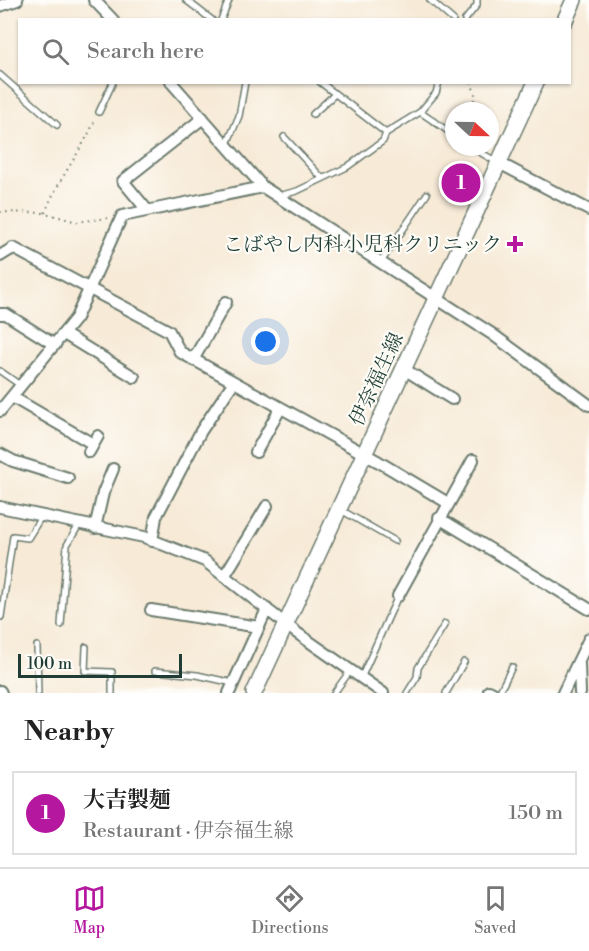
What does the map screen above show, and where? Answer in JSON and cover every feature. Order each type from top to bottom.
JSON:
[{"type":"main road","points":[[566,18],[574,0]]},
{"type":"main road","name":"伊奈福生線","points":[[256,691],[535,84]]},
{"type":"street","points":[[0,6],[17,0]]},
{"type":"street","points":[[94,0],[111,18]]},
{"type":"street","points":[[173,84],[263,187],[529,359],[589,405]]},
{"type":"street","points":[[147,210],[123,181],[203,118]]},
{"type":"street","points":[[499,163],[589,210]]},
{"type":"street","points":[[0,411],[64,334],[91,288],[122,216],[263,187]]},
{"type":"street","points":[[0,256],[13,248],[52,271],[91,288],[169,331],[176,348],[193,360],[448,503]]},
{"type":"street","points":[[193,360],[226,302]]},
{"type":"street","points":[[0,314],[6,314],[55,345]]},
{"type":"street","points":[[64,334],[134,377]]},
{"type":"street","points":[[404,369],[452,399]]},
{"type":"street","points":[[152,541],[156,517],[201,431],[233,383]]},
{"type":"street","points":[[12,397],[94,444]]},
{"type":"street","points":[[256,452],[279,409]]},
{"type":"street","points":[[0,454],[13,461],[68,478]]},
{"type":"street","points":[[398,596],[473,460]]},
{"type":"street","points":[[95,528],[104,492],[113,469]]},
{"type":"street","points":[[225,575],[267,506]]},
{"type":"street","points":[[0,507],[144,537],[173,546],[205,561],[285,625],[362,676],[383,693]]},
{"type":"street","points":[[439,518],[589,609]]},
{"type":"street","points":[[231,688],[267,609]]},
{"type":"street","points":[[151,610],[259,627]]},
{"type":"street","points":[[563,693],[589,639]]},
{"type":"street","points":[[579,659],[580,693]]},
{"type":"lane","points":[[186,0],[209,18]]},
{"type":"lane","points":[[222,18],[230,0]]},
{"type":"lane","points":[[430,0],[451,18]]},
{"type":"lane","points":[[467,18],[477,5],[477,0]]},
{"type":"lane","points":[[0,75],[57,125]]},
{"type":"lane","points":[[99,112],[112,84]]},
{"type":"lane","points":[[226,146],[238,116],[245,84]]},
{"type":"lane","points":[[322,84],[386,134]]},
{"type":"lane","points":[[277,197],[297,191],[346,167],[382,141],[386,134],[420,112],[436,93],[438,84]]},
{"type":"lane","points":[[313,114],[335,94]]},
{"type":"lane","points":[[420,112],[445,129]]},
{"type":"lane","points":[[284,137],[322,178]]},
{"type":"lane","points":[[487,156],[499,163]]},
{"type":"lane","points":[[381,262],[427,194]]},
{"type":"lane","points":[[0,371],[22,386]]},
{"type":"lane","points":[[339,509],[395,541]]},
{"type":"lane","points":[[1,617],[13,536],[28,538],[41,517]]},
{"type":"lane","points":[[61,625],[68,545],[79,525]]},
{"type":"lane","points":[[362,676],[398,596]]},
{"type":"lane","points":[[407,693],[417,677],[418,668],[445,624]]},
{"type":"lane","points":[[37,646],[38,693]]},
{"type":"lane","points":[[86,646],[85,671],[112,672],[112,693]]},
{"type":"lane","points":[[446,693],[464,662]]},
{"type":"lane","points":[[494,692],[512,668]]},
{"type":"lane","points":[[334,693],[351,670]]},
{"type":"lane","points":[[154,671],[197,675],[231,688]]},
{"type":"path","points":[[472,84],[475,93],[474,102]]},
{"type":"path","points":[[45,213],[52,194],[86,141],[99,112]]},
{"type":"path","points":[[0,212],[45,213],[77,222],[122,216]]},
{"type":"place","name":"大吉製麺","points":[[461,183]]},
{"type":"place","name":"こばやし内科小児科クリニック","points":[[515,244]]}]
